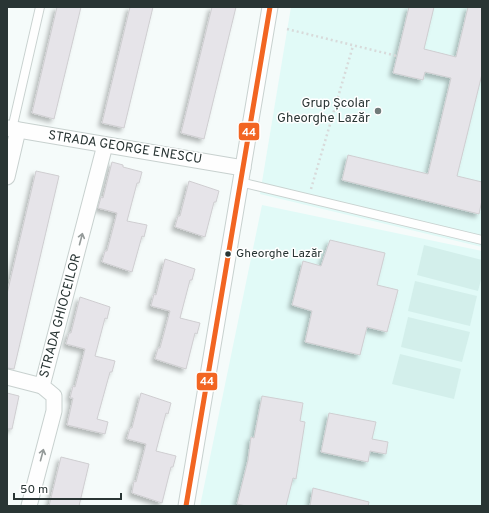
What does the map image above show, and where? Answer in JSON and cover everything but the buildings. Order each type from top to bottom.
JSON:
[{"type":"street","points":[[186,506],[270,7]]},
{"type":"street","name":"STRADA GEORGE ENESCU","points":[[12,129],[105,145],[242,175]]},
{"type":"street","points":[[7,177],[12,129]]},
{"type":"street","name":"STRADA GHIOCEILOR","points":[[29,506],[54,411],[54,396],[42,386],[105,145]]},
{"type":"street","points":[[7,377],[42,386]]},
{"type":"lane","points":[[12,129],[40,7]]},
{"type":"lane","points":[[242,175],[309,198],[482,240]]},
{"type":"path","points":[[287,29],[397,56]]},
{"type":"path","points":[[309,198],[353,46]]},
{"type":"shaded area","name":"Grup Școlar Gheorghe Lazăr","points":[[291,7],[482,7],[482,247],[260,194]]},
{"type":"shaded area","points":[[262,205],[482,251],[482,506],[200,506]]},
{"type":"shaded area","points":[[424,245],[482,260],[482,276],[478,291],[417,275]]},
{"type":"shaded area","points":[[415,281],[477,296],[470,326],[408,311]]},
{"type":"shaded area","points":[[408,317],[470,332],[462,362],[401,347]]},
{"type":"shaded area","points":[[400,354],[461,369],[454,399],[392,384]]},
{"type":"transit line","name":"44","points":[[186,506],[270,7]]},
{"type":"place","name":"Grup Școlar Gheorghe Lazăr","points":[[378,111]]},
{"type":"place","name":"Gheorghe Lazăr","points":[[228,254]]}]
